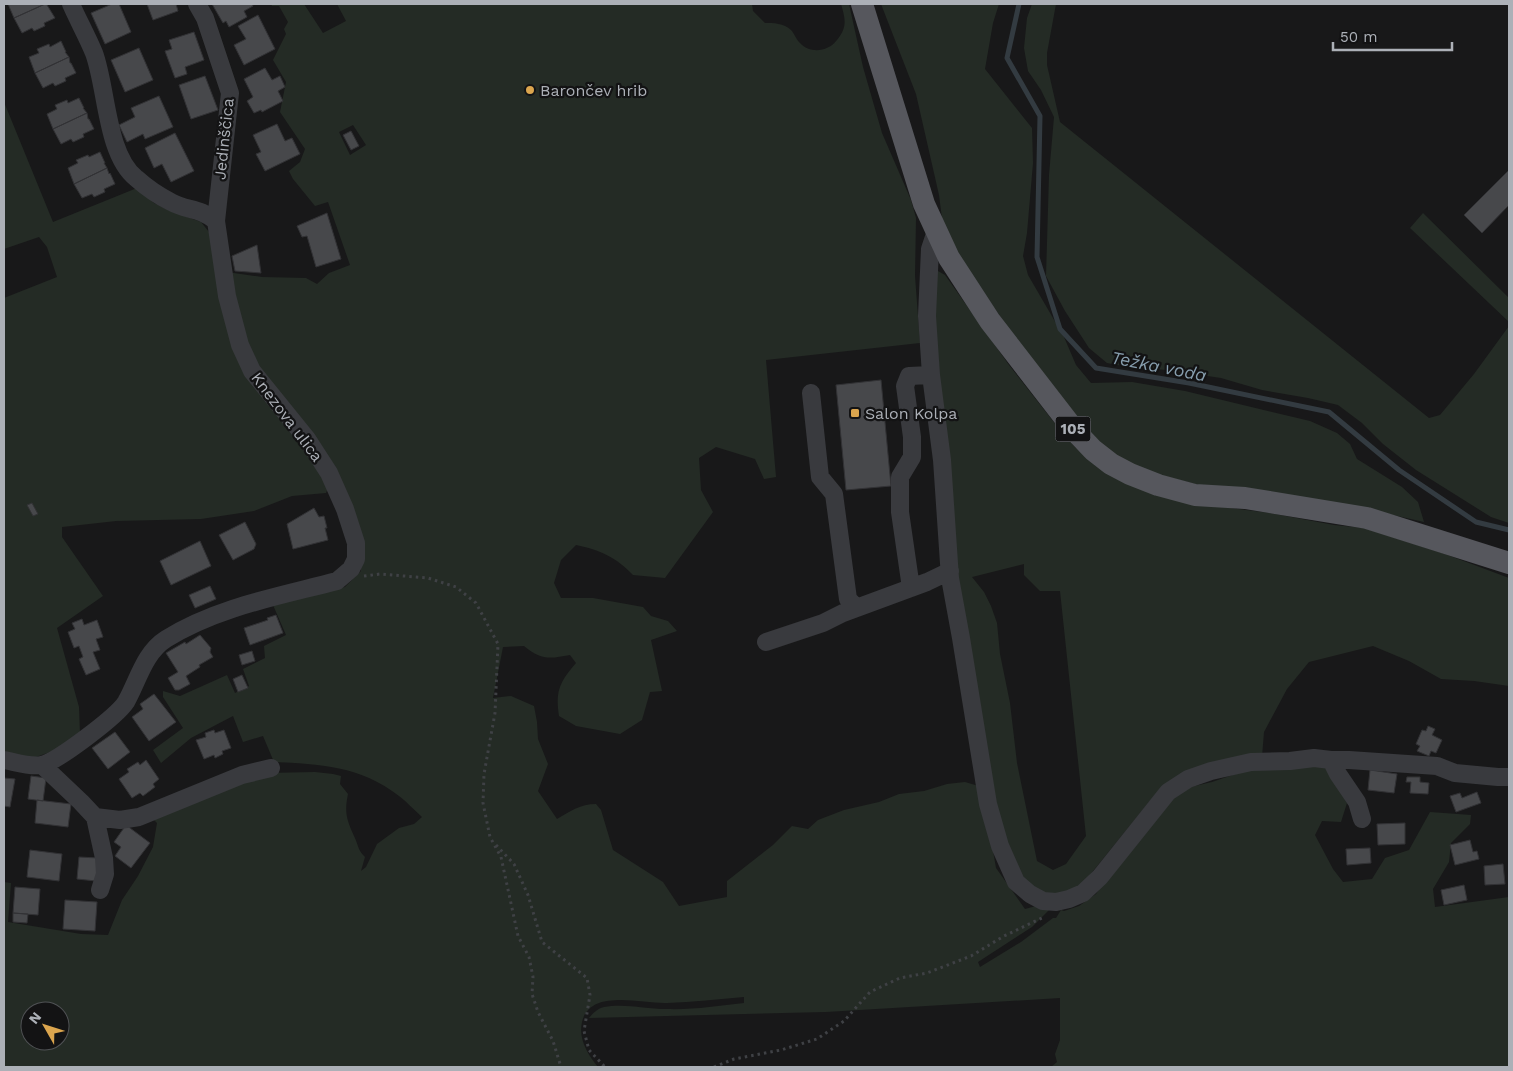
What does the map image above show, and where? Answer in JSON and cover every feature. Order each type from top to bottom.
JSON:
[{"type":"main road","name":"105","points":[[862,4],[924,204],[949,258],[990,321],[1075,431],[1093,450],[1111,464],[1158,485],[1195,494],[1245,498],[1367,518],[1509,563]]},
{"type":"street","points":[[71,4],[94,52],[119,156],[134,177],[171,203],[206,212],[216,221]]},
{"type":"street","name":"Jedinščica","points":[[197,4],[205,18],[230,92],[216,221]]},
{"type":"street","name":"Knezova ulica","points":[[216,221],[227,296],[240,345],[252,371],[307,439],[329,473],[345,509],[356,543],[356,559],[351,569],[341,578]]},
{"type":"street","points":[[936,231],[930,249],[927,316],[931,375],[942,460],[950,571],[988,804],[1000,846],[1016,882],[1030,894],[1043,901],[1062,901],[1083,893],[1100,876],[1168,792],[1188,780],[1211,771],[1251,762],[1314,758],[1349,760],[1437,766],[1455,773],[1498,778],[1509,777]]},
{"type":"street","points":[[911,588],[900,512],[900,477],[912,456],[912,437],[905,386],[909,376],[931,375]]},
{"type":"street","points":[[811,393],[820,477],[834,494],[848,599],[857,608]]},
{"type":"street","points":[[766,642],[823,622],[950,571]]},
{"type":"street","points":[[42,765],[112,718],[125,704],[152,652],[164,641],[188,627],[219,614],[337,581],[341,578]]},
{"type":"street","points":[[4,760],[42,765],[94,817],[104,858],[105,874],[100,890]]},
{"type":"street","points":[[1331,760],[1357,802],[1362,819]]},
{"type":"street","points":[[94,817],[120,820],[139,817],[242,775],[271,768]]},
{"type":"path","points":[[341,578],[380,574],[428,578],[456,587],[476,603],[498,644],[495,713],[484,774],[482,802],[492,841],[501,858],[518,936],[529,957],[533,977],[532,994],[538,1012],[553,1041],[561,1067]]},
{"type":"path","points":[[492,841],[514,864],[528,895],[542,942],[587,978],[590,995],[584,1031],[589,1050],[605,1067]]},
{"type":"path","points":[[714,1067],[734,1058],[781,1050],[817,1039],[844,1022],[870,992],[900,978],[927,973],[971,956],[1004,936],[1055,912],[1062,901]]},
{"type":"shaded area","points":[[271,4],[304,4],[323,33],[346,21],[337,4],[752,4],[753,11],[765,23],[785,26],[791,30],[804,47],[819,50],[833,44],[843,31],[845,22],[841,4],[849,4],[863,67],[882,133],[911,200],[916,218],[915,276],[920,343],[766,360],[776,477],[764,479],[755,459],[716,447],[699,458],[701,490],[713,512],[665,578],[633,575],[620,563],[607,555],[576,545],[561,560],[554,583],[561,598],[593,598],[643,607],[651,616],[668,621],[677,631],[651,640],[662,691],[650,692],[642,720],[620,734],[576,726],[559,716],[558,693],[566,676],[576,663],[570,655],[546,657],[535,654],[524,646],[503,647],[493,698],[511,696],[534,706],[538,739],[548,764],[538,791],[557,819],[580,807],[596,804],[601,810],[613,850],[663,882],[679,906],[727,897],[727,881],[773,845],[792,826],[808,829],[818,820],[844,810],[879,802],[899,794],[924,791],[947,784],[965,782],[982,787],[996,868],[1025,909],[1036,906],[1051,908],[1032,927],[978,962],[980,967],[1021,942],[1053,918],[1056,918],[1061,910],[1064,911],[1079,906],[1096,894],[1113,869],[1173,798],[1186,788],[1212,782],[1253,768],[1319,764],[1328,770],[1347,803],[1341,822],[1322,821],[1315,835],[1333,869],[1343,882],[1372,879],[1385,858],[1409,850],[1430,812],[1471,815],[1470,824],[1451,843],[1449,862],[1433,889],[1435,907],[1509,897],[1509,1067],[1051,1067],[1057,1062],[1055,1054],[1060,1040],[1060,998],[826,1012],[589,1018],[604,1007],[695,1008],[744,1003],[744,997],[667,1003],[618,1000],[606,1001],[595,1005],[587,1011],[582,1022],[581,1035],[587,1052],[598,1067],[4,1067],[4,882],[11,883],[8,922],[81,934],[108,935],[122,900],[138,876],[153,847],[157,823],[153,819],[267,773],[315,772],[341,776],[340,784],[348,794],[346,811],[348,821],[359,849],[365,857],[361,871],[366,867],[377,844],[399,828],[414,824],[422,817],[402,798],[370,778],[323,766],[274,762],[263,736],[243,742],[233,716],[191,738],[161,763],[153,750],[183,728],[163,697],[163,691],[180,696],[227,675],[235,693],[249,686],[243,669],[265,658],[264,646],[286,635],[273,605],[345,587],[361,571],[360,537],[255,368],[227,272],[262,277],[306,278],[317,284],[329,273],[350,265],[328,202],[315,206],[293,179],[289,171],[300,162],[305,149],[280,112],[286,82],[273,60],[286,34],[284,29],[288,22],[279,6],[272,6]],"holes":[[[353,125],[366,145],[350,155],[339,132]]]},
{"type":"shaded area","points":[[881,4],[999,4],[993,23],[985,69],[1032,128],[1033,163],[1027,233],[1023,256],[1028,275],[1064,337],[1076,365],[1091,383],[1132,382],[1185,391],[1310,421],[1337,433],[1350,444],[1357,459],[1402,487],[1418,502],[1424,522],[1344,504],[1199,485],[1145,471],[1112,453],[1091,436],[1030,360],[944,234],[939,195],[916,94]]},
{"type":"shaded area","points":[[1032,4],[1056,4],[1047,53],[1047,65],[1060,122],[1429,418],[1440,415],[1474,374],[1509,326],[1509,523],[1491,517],[1416,470],[1383,444],[1362,423],[1338,405],[1262,390],[1221,378],[1107,363],[1089,348],[1065,311],[1046,276],[1049,175],[1054,117],[1041,90],[1028,71],[1024,48],[1027,18]]},
{"type":"shaded area","points":[[4,102],[53,222],[137,188],[154,203],[201,222],[209,232],[225,311],[309,451],[328,488],[326,493],[292,496],[254,511],[201,519],[116,521],[62,527],[62,537],[103,596],[57,628],[79,707],[80,734],[59,749],[33,758],[4,753],[4,298],[57,277],[47,247],[39,237],[4,249]]},
{"type":"shaded area","points":[[1423,213],[1509,298],[1509,322],[1410,228]]},
{"type":"shaded area","points":[[938,271],[945,275],[1009,365],[1053,421],[1075,447],[1095,465],[1207,505],[1364,528],[1445,554],[1509,578],[1509,686],[1441,679],[1409,661],[1373,646],[1309,662],[1287,689],[1264,732],[1262,757],[1149,802],[1085,881],[1070,892],[1054,897],[1042,894],[1020,877],[997,825],[956,582],[935,362],[933,276]],"holes":[[[1024,564],[1024,575],[1040,591],[1060,591],[1086,836],[1066,864],[1053,870],[1037,861],[1017,763],[1010,703],[1000,654],[997,623],[984,592],[972,577]]]},
{"type":"building","points":[[8,4],[45,4],[14,18]]},
{"type":"building","points":[[48,4],[55,18],[44,23],[45,26],[34,31],[32,28],[22,33],[14,18]]},
{"type":"building","points":[[112,4],[119,4],[131,32],[105,44],[91,13]]},
{"type":"building","points":[[147,4],[176,4],[178,11],[153,20]]},
{"type":"building","points":[[212,4],[252,4],[253,6],[244,11],[247,17],[229,27],[226,21],[223,23]]},
{"type":"building","points":[[258,15],[275,49],[244,65],[234,45],[246,39],[238,26]]},
{"type":"building","points":[[194,32],[204,60],[185,67],[187,74],[175,78],[165,51],[172,49],[169,40]]},
{"type":"building","points":[[61,41],[69,57],[35,73],[29,57],[39,53],[37,49],[49,44],[50,47]]},
{"type":"building","points":[[139,48],[153,80],[125,92],[111,60]]},
{"type":"building","points":[[69,57],[76,73],[65,78],[66,81],[55,86],[53,83],[43,88],[35,73]]},
{"type":"building","points":[[265,68],[272,80],[280,76],[285,87],[278,91],[283,101],[262,112],[261,110],[254,113],[247,101],[253,97],[244,79]]},
{"type":"building","points":[[205,76],[218,110],[191,119],[179,85]]},
{"type":"building","points":[[159,96],[173,127],[145,139],[143,134],[127,142],[119,125],[135,117],[131,108]]},
{"type":"building","points":[[79,98],[87,113],[53,129],[47,114],[57,109],[55,105],[67,100],[68,103]]},
{"type":"building","points":[[87,113],[94,129],[83,134],[84,137],[73,142],[71,139],[61,144],[53,129]]},
{"type":"building","points":[[277,124],[285,141],[292,138],[300,154],[265,171],[256,154],[261,152],[253,135]]},
{"type":"building","points":[[351,131],[359,146],[351,150],[343,135]]},
{"type":"building","points":[[175,133],[194,171],[171,182],[162,164],[154,168],[145,148]]},
{"type":"building","points":[[100,152],[107,168],[74,184],[68,168],[78,163],[76,160]]},
{"type":"building","points":[[107,168],[115,184],[104,189],[105,192],[94,197],[92,194],[82,198],[74,184]]},
{"type":"building","points":[[1509,170],[1509,205],[1482,233],[1464,215]]},
{"type":"building","points":[[327,213],[341,259],[316,267],[307,236],[302,237],[297,226]]},
{"type":"building","points":[[257,245],[261,273],[235,271],[232,256]]},
{"type":"building","points":[[881,380],[891,486],[846,490],[836,385]]},
{"type":"building","points":[[32,503],[38,514],[33,516],[27,505]]},
{"type":"building","points":[[314,508],[319,517],[324,516],[328,540],[293,549],[287,524]]},
{"type":"building","points":[[245,522],[256,544],[254,549],[233,560],[219,535]]},
{"type":"building","points":[[200,541],[211,566],[171,585],[160,561]]},
{"type":"building","points":[[210,586],[216,599],[195,608],[189,595]]},
{"type":"building","points":[[276,615],[283,633],[250,645],[244,628],[268,620],[267,618]]},
{"type":"building","points":[[82,619],[84,625],[97,620],[103,637],[96,639],[100,650],[93,652],[100,669],[86,675],[79,659],[83,657],[79,646],[74,648],[68,632],[75,629],[72,623]]},
{"type":"building","points":[[200,635],[211,648],[210,652],[213,657],[199,665],[200,667],[186,676],[190,684],[175,690],[168,678],[178,672],[166,653]]},
{"type":"building","points":[[252,651],[255,661],[242,665],[239,655]]},
{"type":"building","points":[[242,675],[248,688],[238,692],[233,679]]},
{"type":"building","points":[[154,694],[176,722],[149,741],[132,717],[143,709],[140,704]]},
{"type":"building","points":[[1428,726],[1435,729],[1432,735],[1442,740],[1436,753],[1431,751],[1429,756],[1417,751],[1420,746],[1416,744],[1422,730],[1426,731]]},
{"type":"building","points":[[214,730],[215,733],[224,730],[231,748],[222,751],[223,754],[215,758],[214,755],[204,759],[196,740],[206,737],[205,733]]},
{"type":"building","points":[[115,732],[130,752],[108,769],[92,748]]},
{"type":"building","points":[[146,760],[159,779],[153,784],[155,787],[143,796],[140,793],[132,798],[119,779],[129,772],[127,769],[138,762],[140,765]]},
{"type":"building","points":[[1370,770],[1397,774],[1394,793],[1368,790]]},
{"type":"building","points":[[31,776],[46,778],[43,801],[28,799]]},
{"type":"building","points":[[1407,777],[1420,777],[1420,782],[1429,783],[1428,794],[1410,793],[1411,782],[1406,782]]},
{"type":"building","points":[[4,778],[15,779],[10,807],[4,806]]},
{"type":"building","points":[[1477,792],[1481,803],[1456,812],[1450,796],[1460,793],[1462,798]]},
{"type":"building","points":[[37,800],[71,804],[68,827],[35,823]]},
{"type":"building","points":[[1405,823],[1405,844],[1378,845],[1377,824]]},
{"type":"building","points":[[126,825],[150,843],[131,868],[115,856],[121,847],[114,842]]},
{"type":"building","points":[[1470,840],[1473,852],[1477,851],[1479,859],[1455,865],[1450,845]]},
{"type":"building","points":[[1370,848],[1371,863],[1347,865],[1346,849]]},
{"type":"building","points":[[30,850],[62,854],[59,881],[27,877]]},
{"type":"building","points":[[79,857],[98,858],[96,881],[77,879]]},
{"type":"building","points":[[1503,864],[1505,884],[1485,885],[1484,866]]},
{"type":"building","points":[[1464,885],[1467,900],[1444,905],[1441,890]]},
{"type":"building","points":[[15,887],[40,889],[38,915],[13,913]]},
{"type":"building","points":[[65,900],[97,902],[95,931],[63,929]]},
{"type":"building","points":[[13,913],[28,914],[27,923],[13,922]]},
{"type":"waterway","name":"Težka voda","points":[[1019,4],[1007,58],[1040,116],[1037,257],[1060,329],[1096,368],[1189,383],[1329,412],[1399,470],[1476,522],[1509,530]]},
{"type":"place","name":"Barončev hrib","points":[[530,90]]},
{"type":"place","name":"Salon Kolpa","points":[[855,413]]}]
